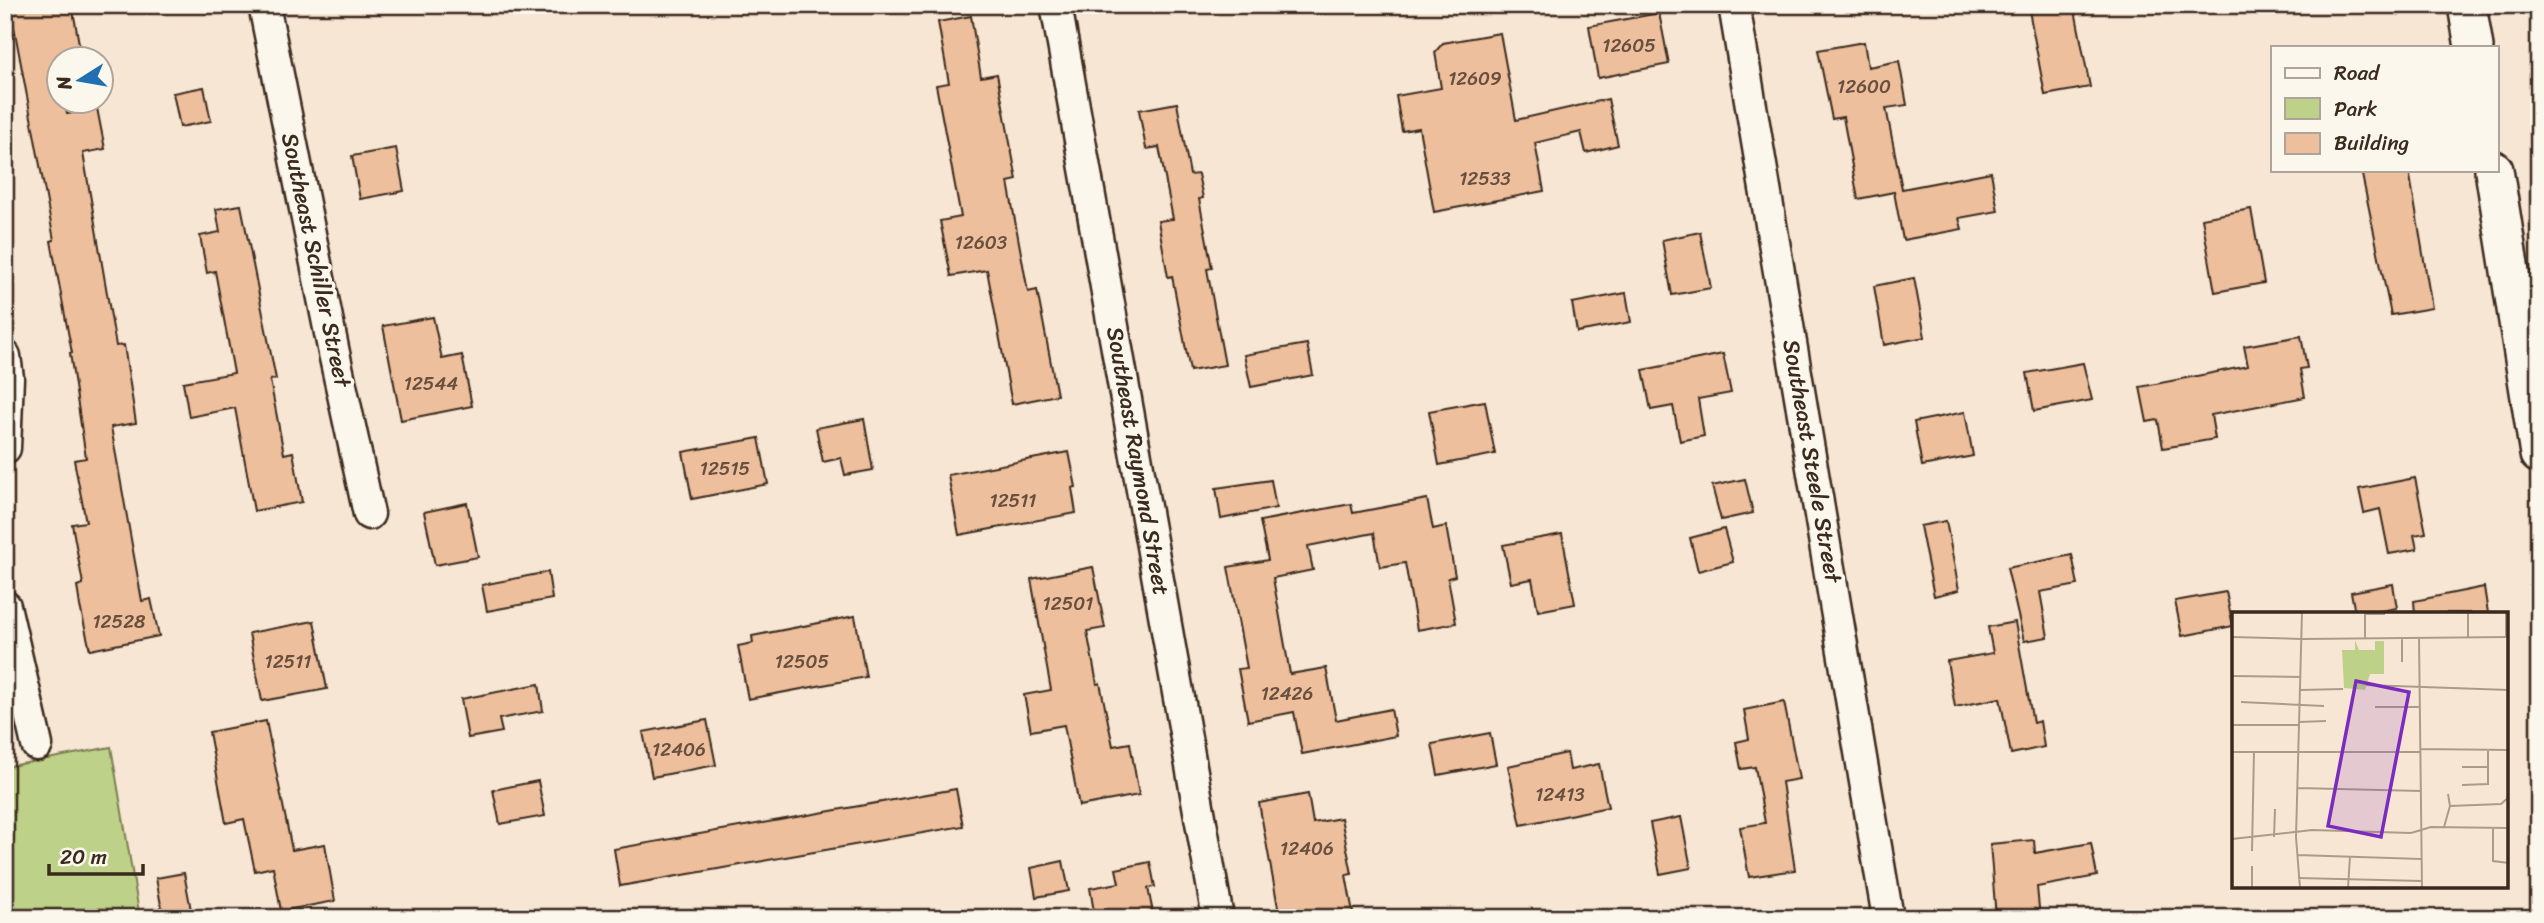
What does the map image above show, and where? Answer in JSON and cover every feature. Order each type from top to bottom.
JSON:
[{"type":"street","name":"Southeast Schiller Street","points":[[264,5],[369,514]]},
{"type":"street","name":"Southeast Raymond Street","points":[[1056,5],[1218,918]]},
{"type":"street","name":"Southeast Steele Street","points":[[1734,5],[1888,918]]},
{"type":"street","points":[[2467,5],[2474,46]]},
{"type":"street","points":[[2494,172],[2539,454]]},
{"type":"street","points":[[5,356],[8,378],[5,448]]},
{"type":"street","points":[[5,606],[37,745]]},
{"type":"green space","points":[[111,747],[140,918],[5,918],[5,767]]},
{"type":"building","points":[[41,5],[72,5],[79,46],[46,46],[46,116],[99,116],[105,149],[83,153],[116,346],[124,345],[136,423],[111,427],[142,601],[151,599],[159,636],[90,650],[77,586],[83,584],[72,524],[86,522],[74,460],[86,458],[72,353],[51,241],[54,240],[11,11]]},
{"type":"building","points":[[2028,5],[2074,5],[2090,87],[2045,95]]},
{"type":"building","points":[[1659,13],[1669,64],[1598,78],[1589,26]]},
{"type":"building","points":[[971,16],[981,77],[997,74],[1017,180],[1008,182],[1028,292],[1037,290],[1057,395],[1012,404],[987,270],[951,276],[940,221],[961,217],[936,85],[949,83],[938,22]]},
{"type":"building","points":[[1500,33],[1516,120],[1608,99],[1618,145],[1586,153],[1581,132],[1535,143],[1544,191],[1434,212],[1419,128],[1402,131],[1396,96],[1441,88],[1435,52],[1443,43]]},
{"type":"building","points":[[1864,42],[1868,67],[1899,61],[1907,105],[1886,108],[1902,189],[1991,172],[1998,211],[1959,218],[1962,229],[1903,240],[1894,192],[1858,199],[1843,117],[1832,119],[1818,50]]},
{"type":"building","points":[[204,87],[211,121],[180,127],[173,93]]},
{"type":"building","points":[[1177,103],[1190,175],[1198,174],[1203,198],[1199,199],[1212,268],[1207,269],[1225,365],[1190,371],[1172,276],[1168,277],[1158,221],[1173,219],[1159,147],[1146,149],[1139,110]]},
{"type":"building","points":[[396,148],[404,191],[360,199],[352,156]]},
{"type":"building","points":[[2361,172],[2409,172],[2432,308],[2391,315]]},
{"type":"building","points":[[241,205],[276,379],[270,380],[284,454],[293,452],[302,502],[254,511],[235,408],[189,417],[183,382],[234,373],[215,271],[207,273],[200,236],[220,232],[216,209]]},
{"type":"building","points":[[2251,209],[2264,283],[2215,292],[2202,218]]},
{"type":"building","points":[[1700,232],[1711,288],[1672,295],[1662,240]]},
{"type":"building","points":[[1914,278],[1925,337],[1884,345],[1874,286]]},
{"type":"building","points":[[1626,293],[1631,322],[1577,332],[1572,303]]},
{"type":"building","points":[[433,317],[442,359],[462,355],[472,406],[401,420],[383,326]]},
{"type":"building","points":[[2301,336],[2307,368],[2300,369],[2305,397],[2211,415],[2215,439],[2163,448],[2158,420],[2147,422],[2140,387],[2248,366],[2244,346]]},
{"type":"building","points":[[1307,344],[1313,375],[1251,387],[1244,355]]},
{"type":"building","points":[[1723,354],[1731,393],[1698,399],[1704,436],[1680,441],[1673,406],[1651,410],[1643,370]]},
{"type":"building","points":[[2083,363],[2092,400],[2034,411],[2027,373]]},
{"type":"building","points":[[1485,401],[1495,454],[1439,465],[1429,411]]},
{"type":"building","points":[[1965,412],[1973,456],[1922,466],[1914,422]]},
{"type":"building","points":[[864,419],[873,470],[845,475],[841,458],[823,462],[816,428]]},
{"type":"building","points":[[759,438],[768,484],[692,499],[683,452]]},
{"type":"building","points":[[1069,452],[1076,487],[1072,488],[1076,513],[959,535],[948,475]]},
{"type":"building","points":[[2415,478],[2426,533],[2414,535],[2417,549],[2389,554],[2380,509],[2364,513],[2359,489]]},
{"type":"building","points":[[1745,479],[1753,513],[1721,520],[1712,486]]},
{"type":"building","points":[[1271,480],[1276,508],[1221,519],[1216,488]]},
{"type":"building","points":[[1427,499],[1433,529],[1446,526],[1455,576],[1448,578],[1456,623],[1417,630],[1405,563],[1380,567],[1374,533],[1308,546],[1313,570],[1273,578],[1290,674],[1326,668],[1336,720],[1391,709],[1396,736],[1302,754],[1294,712],[1248,721],[1238,669],[1247,668],[1228,567],[1268,560],[1260,521],[1351,504],[1353,513]]},
{"type":"building","points":[[467,503],[478,557],[435,565],[424,512]]},
{"type":"building","points":[[1946,521],[1959,590],[1934,596],[1920,526]]},
{"type":"building","points":[[1724,529],[1733,562],[1698,571],[1690,538]]},
{"type":"building","points":[[1562,534],[1575,604],[1538,611],[1532,579],[1511,583],[1503,545]]},
{"type":"building","points":[[2072,555],[2078,585],[2040,592],[2048,637],[2024,641],[2007,568]]},
{"type":"building","points":[[1093,567],[1105,628],[1087,631],[1097,684],[1100,683],[1113,746],[1130,743],[1139,795],[1079,806],[1064,725],[1031,731],[1024,695],[1051,690],[1031,579]]},
{"type":"building","points":[[548,572],[552,599],[487,611],[482,585]]},
{"type":"building","points":[[2393,584],[2397,608],[2355,612],[2351,592]]},
{"type":"building","points":[[2484,587],[2488,612],[2415,612],[2414,601]]},
{"type":"building","points":[[2226,592],[2232,626],[2182,636],[2175,601]]},
{"type":"building","points":[[855,616],[866,677],[748,699],[738,646],[753,643],[752,636]]},
{"type":"building","points":[[314,621],[327,689],[262,701],[249,633]]},
{"type":"building","points":[[2015,622],[2033,723],[2040,721],[2044,747],[2011,754],[2000,698],[1955,707],[1947,661],[1993,653],[1988,627]]},
{"type":"building","points":[[539,684],[543,711],[499,719],[502,732],[468,738],[461,699]]},
{"type":"building","points":[[1784,702],[1799,779],[1782,782],[1795,870],[1749,877],[1740,827],[1765,823],[1755,767],[1741,769],[1736,742],[1749,739],[1744,710]]},
{"type":"building","points":[[707,720],[716,765],[652,777],[643,732]]},
{"type":"building","points":[[266,721],[292,850],[325,844],[335,901],[281,911],[273,867],[255,871],[244,819],[226,823],[209,732]]},
{"type":"building","points":[[1490,733],[1496,764],[1438,775],[1432,744]]},
{"type":"building","points":[[1567,753],[1570,770],[1599,764],[1608,807],[1521,825],[1508,766]]},
{"type":"building","points":[[538,781],[545,816],[500,824],[493,790]]},
{"type":"building","points":[[956,789],[963,826],[620,886],[614,849]]},
{"type":"building","points":[[1308,794],[1313,823],[1341,818],[1352,874],[1346,875],[1354,918],[1280,918],[1259,803]]},
{"type":"building","points":[[1681,817],[1691,868],[1660,874],[1650,823]]},
{"type":"building","points":[[2034,840],[2035,853],[2091,843],[2097,876],[2037,887],[2040,918],[1996,918],[1990,844]]},
{"type":"building","points":[[1063,861],[1069,891],[1036,897],[1031,868]]},
{"type":"building","points":[[1150,862],[1155,887],[1148,888],[1154,918],[1095,918],[1090,888],[1119,883],[1116,869]]},
{"type":"building","points":[[184,873],[191,910],[163,916],[156,878]]}]
